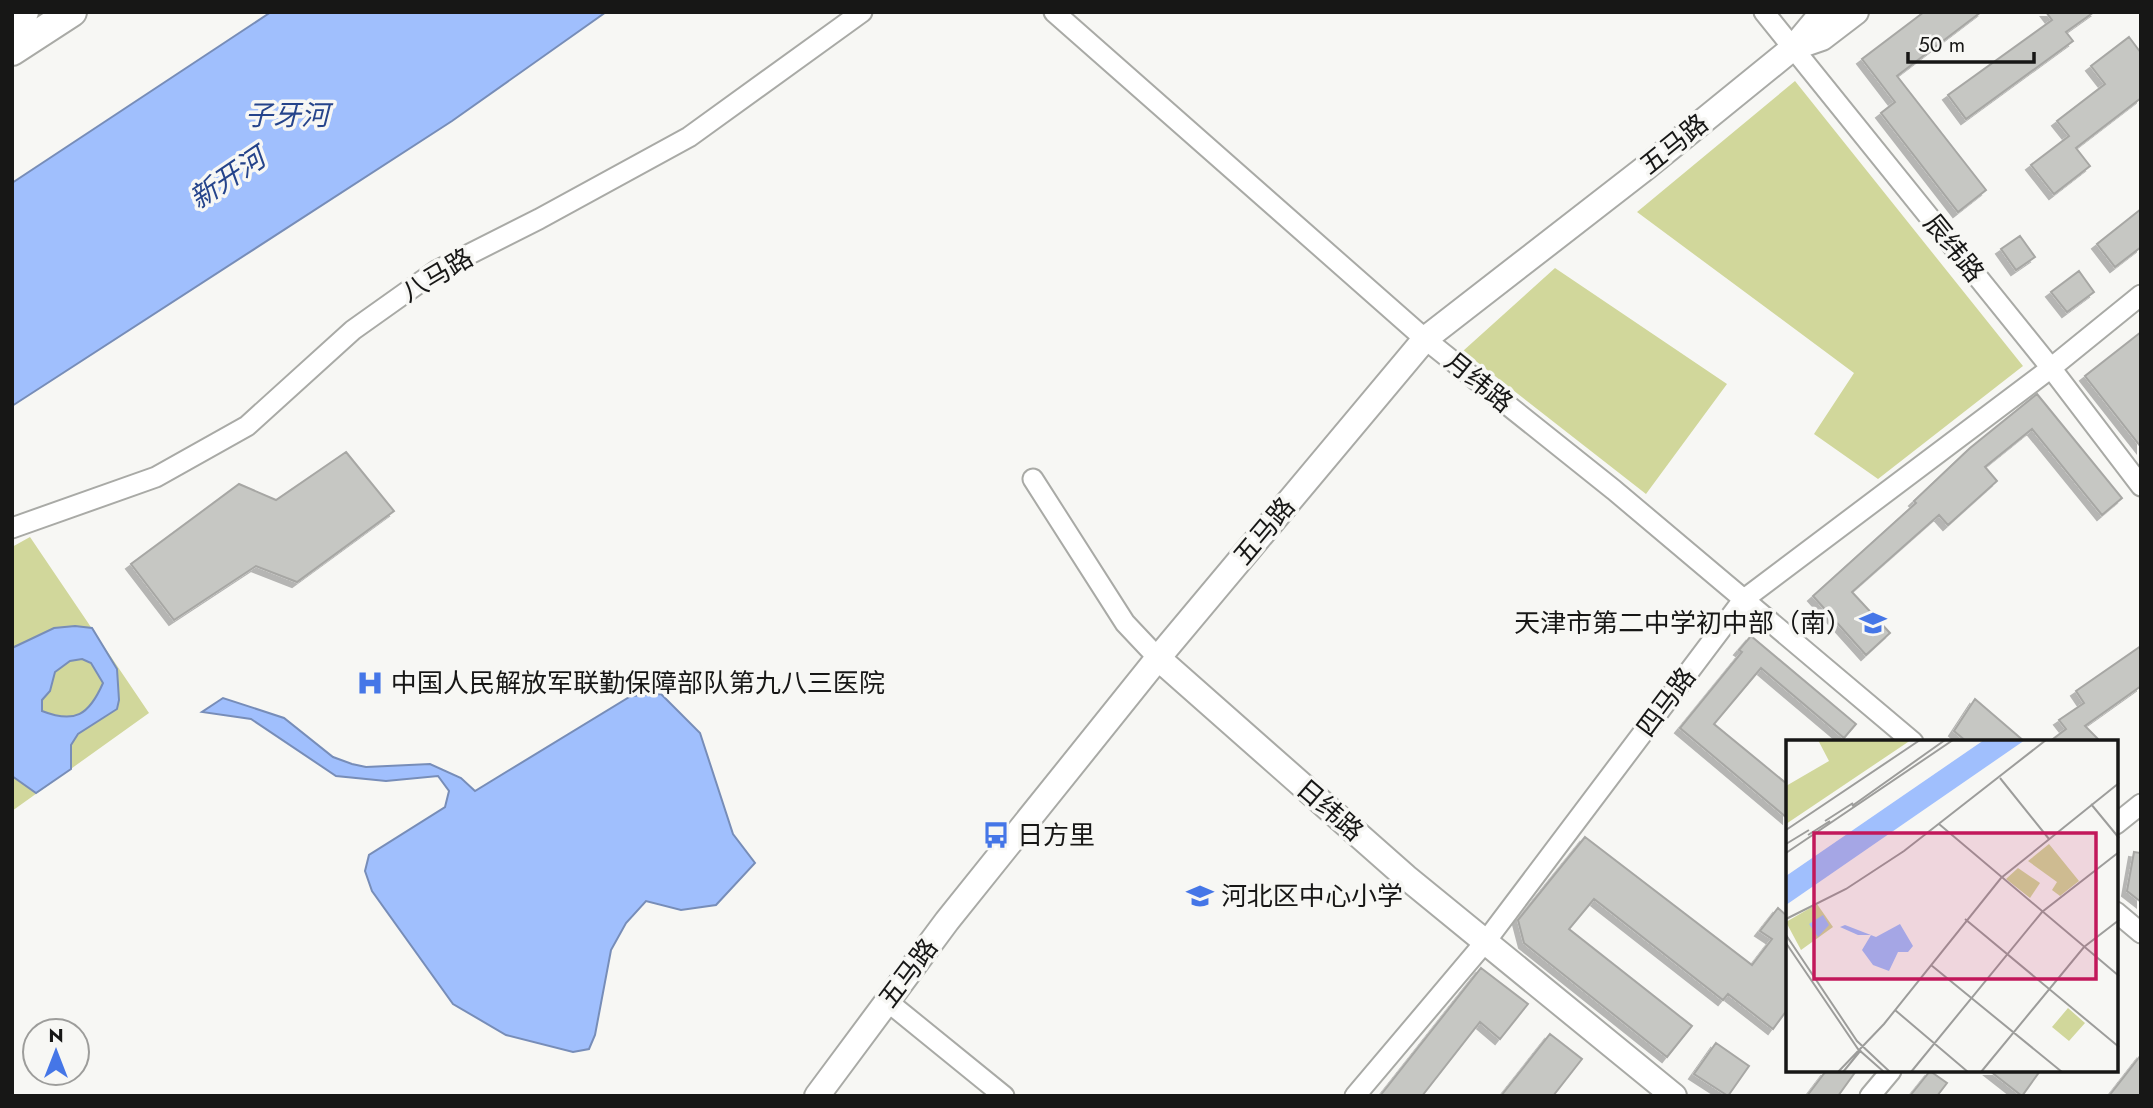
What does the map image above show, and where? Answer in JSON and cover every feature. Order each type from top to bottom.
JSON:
[{"type":"highway","points":[[12,19],[24,12]]},
{"type":"highway","points":[[12,51],[72,12]]},
{"type":"main road","name":"五马路","points":[[817,1096],[947,921],[1158,658],[1425,338],[1633,177],[1793,48],[1823,12]]},
{"type":"main road","name":"五马路","points":[[1793,48],[1822,38],[1856,12]]},
{"type":"main road","name":"日纬路","points":[[1158,658],[1406,877],[1674,1096]]},
{"type":"street","name":"八马路","points":[[12,528],[156,477],[247,426],[353,330],[436,271],[689,137],[862,12]]},
{"type":"street","name":"月纬路","points":[[1054,12],[1425,338],[1614,490],[1911,740]]},
{"type":"street","name":"辰纬路","points":[[1764,12],[2051,368],[2141,486]]},
{"type":"street","name":"四马路","points":[[1355,1096],[1486,941],[1742,600],[2051,368],[2141,295]]},
{"type":"street","name":"日纬路","points":[[1033,479],[1125,623],[1158,658]]},
{"type":"street","points":[[2118,822],[2141,804]]},
{"type":"street","points":[[2118,914],[2141,933]]},
{"type":"street","points":[[887,1001],[1004,1096]]},
{"type":"street","points":[[1870,1096],[1889,1073]]},
{"type":"green space","points":[[1795,81],[2023,366],[1878,479],[1814,434],[1854,373],[1637,212]]},
{"type":"green space","points":[[1555,268],[1727,384],[1646,494],[1463,351]]},
{"type":"green space","points":[[30,537],[149,713],[12,811],[12,547]]},
{"type":"water","name":"子牙河","points":[[271,12],[606,12],[452,121],[12,406],[12,183]]},
{"type":"water","points":[[54,628],[92,628],[117,669],[119,700],[117,709],[78,734],[71,745],[71,769],[36,793],[12,776],[12,648]],"holes":[[[82,659],[91,663],[103,683],[86,709],[80,714],[63,717],[42,711],[42,700],[50,691],[55,672],[70,661]]]},
{"type":"water","points":[[661,694],[700,733],[733,834],[755,863],[716,905],[681,910],[646,901],[626,923],[611,950],[595,1035],[589,1049],[573,1052],[506,1035],[453,1004],[372,891],[365,871],[369,855],[445,807],[449,791],[438,776],[386,781],[336,776],[251,719],[202,712],[223,698],[284,718],[333,757],[366,767],[430,764],[461,778],[475,791],[631,696]]},
{"type":"building","points":[[1924,12],[1981,12],[1897,76],[1986,190],[1958,212],[1881,113],[1895,102],[1862,59]]},
{"type":"building","points":[[2046,12],[2094,12],[2066,32],[2073,41],[1966,119],[1948,95],[2052,20]]},
{"type":"building","points":[[2129,37],[2141,53],[2141,98],[2076,148],[2090,166],[2054,194],[2031,165],[2069,136],[2057,121],[2105,84],[2091,66]]},
{"type":"building","points":[[2141,209],[2141,247],[2115,267],[2097,244]]},
{"type":"building","points":[[2020,236],[2035,257],[2016,270],[2001,249]]},
{"type":"building","points":[[2079,271],[2094,292],[2067,312],[2051,292]]},
{"type":"building","points":[[2141,332],[2141,447],[2085,376]]},
{"type":"building","points":[[2037,394],[2122,498],[2102,515],[2032,429],[1985,467],[1997,481],[1948,525],[1939,515],[1852,592],[1890,633],[1866,655],[1813,596],[1916,503],[1914,501],[1970,448]]},
{"type":"building","points":[[346,452],[394,511],[297,582],[256,566],[174,620],[131,564],[239,484],[276,500]]},
{"type":"building","points":[[1751,636],[1856,724],[1844,738],[1761,668],[1714,724],[1786,783],[1786,817],[1680,728],[1742,652],[1739,650]]},
{"type":"building","points":[[2141,646],[2141,686],[2085,726],[2099,740],[2052,740],[2066,729],[2059,720],[2084,703],[2076,691]]},
{"type":"building","points":[[1975,699],[2023,740],[1965,740],[1954,731]]},
{"type":"building","points":[[1585,837],[1752,965],[1772,939],[1760,931],[1778,908],[1786,915],[1786,1011],[1773,1029],[1728,994],[1723,1000],[1594,899],[1569,929],[1692,1026],[1667,1057],[1524,943],[1518,920]]},
{"type":"building","points":[[2134,852],[2141,853],[2141,902],[2127,891]]},
{"type":"building","points":[[1481,968],[1528,1004],[1500,1039],[1480,1022],[1422,1096],[1380,1096]]},
{"type":"building","points":[[1550,1034],[1582,1059],[1553,1096],[1501,1096]]},
{"type":"building","points":[[1716,1043],[1749,1066],[1728,1096],[1694,1074]]},
{"type":"building","points":[[2141,1055],[2141,1096],[2109,1096]]},
{"type":"building","points":[[1824,1073],[1855,1073],[1838,1096],[1807,1096]]},
{"type":"building","points":[[1928,1073],[1947,1083],[1937,1096],[1910,1096]]},
{"type":"building","points":[[1993,1073],[2039,1073],[2022,1096]]},
{"type":"place","name":"天津市第二中学初中部（南）","points":[[1873,623]]},
{"type":"place","name":"中国人民解放军联勤保障部队第九八三医院","points":[[370,683]]},
{"type":"place","name":"日方里","points":[[996,835]]},
{"type":"place","name":"河北区中心小学","points":[[1200,896]]},
{"type":"water label","name":"新开河","points":[[227,178]]}]
